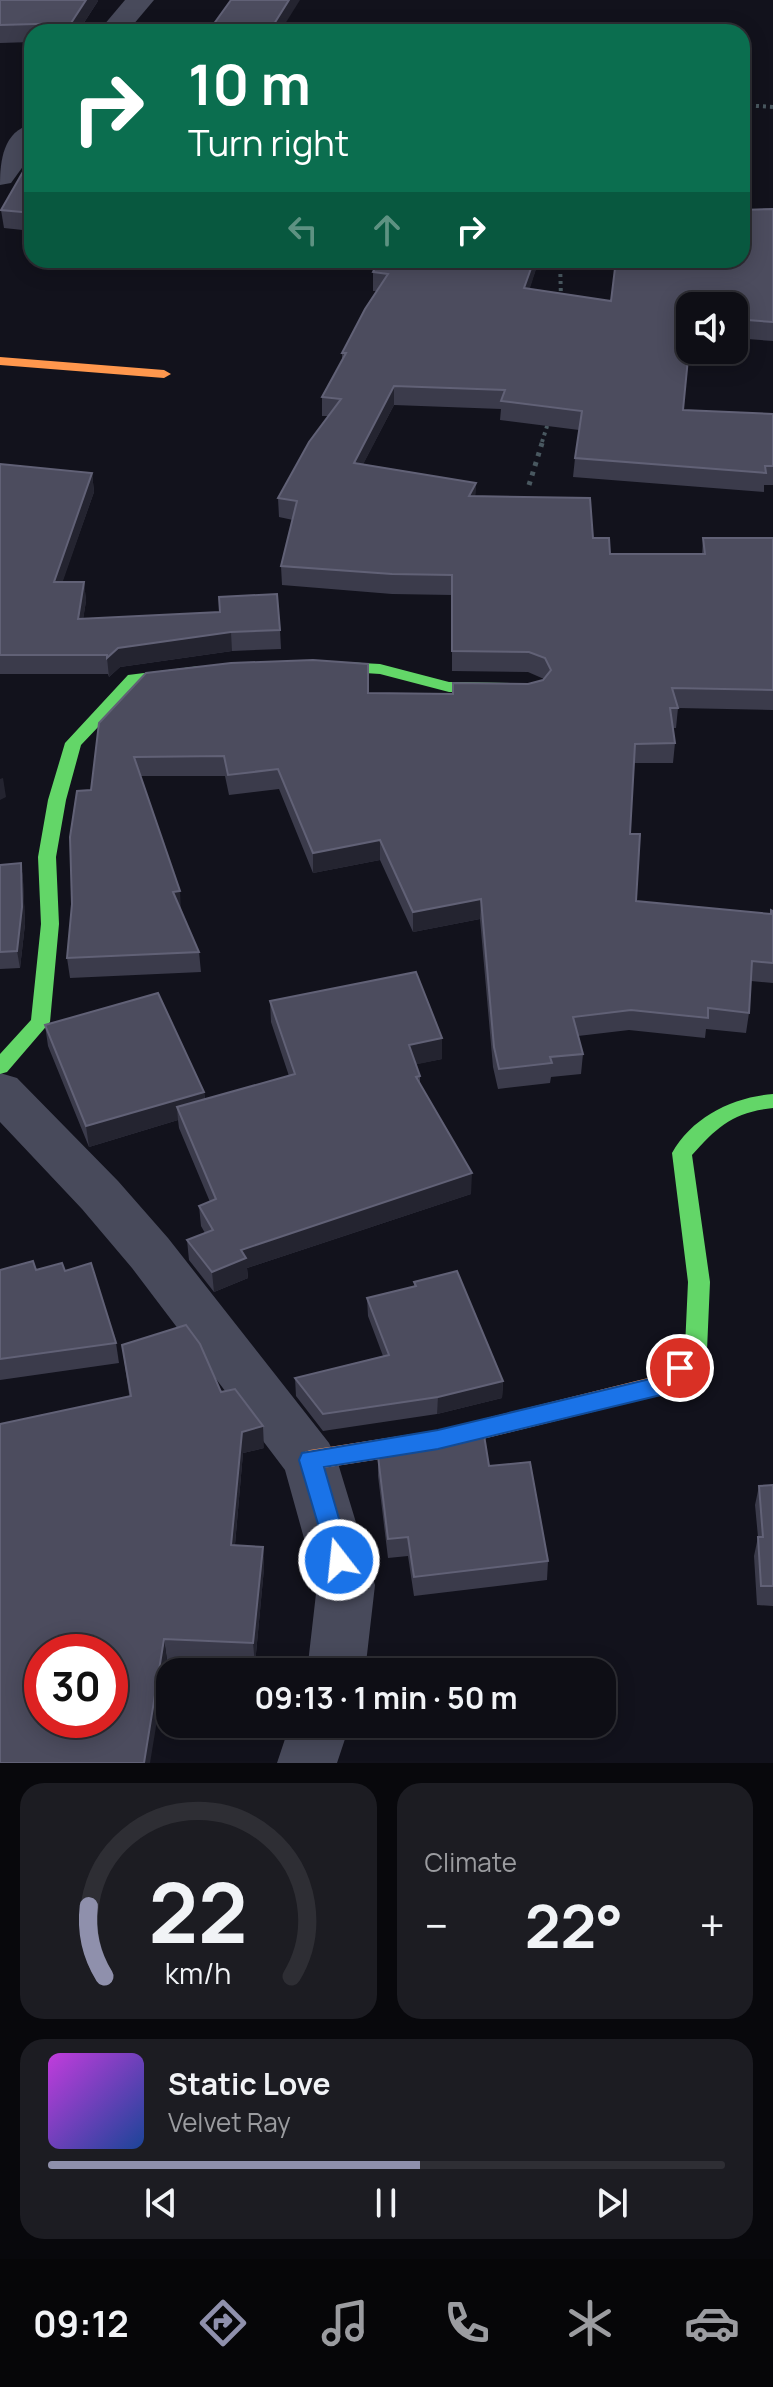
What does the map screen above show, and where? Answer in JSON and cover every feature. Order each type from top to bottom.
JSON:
[{"type":"street","points":[[119,24],[140,0]]},
{"type":"street","points":[[0,176],[24,144]]},
{"type":"street","points":[[0,361],[164,374]]},
{"type":"street","points":[[286,665],[380,669],[449,687],[527,688]]},
{"type":"street","points":[[0,1067],[40,1022],[50,924],[47,857],[57,800],[73,743],[134,679],[218,668]]},
{"type":"street","points":[[0,1091],[100,1195],[150,1253],[310,1460],[346,1585],[338,1658]]},
{"type":"street","points":[[310,1460],[438,1440],[665,1385],[696,1350],[699,1282],[682,1153],[713,1119],[760,1102],[773,1101]]},
{"type":"street","points":[[307,1763],[315,1738]]},
{"type":"path","points":[[750,106],[773,107]]},
{"type":"path","points":[[560,268],[561,313]]},
{"type":"path","points":[[529,485],[550,415]]},
{"type":"building","points":[[0,0],[86,0],[71,23],[0,25]]},
{"type":"building","points":[[231,0],[289,0],[274,24],[214,24]]},
{"type":"building","points":[[24,170],[24,212],[1,210]]},
{"type":"building","points":[[773,209],[773,322],[748,320],[748,292],[676,292],[676,364],[687,364],[683,410],[773,414],[773,466],[765,466],[766,473],[575,458],[582,411],[501,401],[505,390],[394,386],[354,463],[476,483],[469,496],[590,498],[593,538],[609,538],[610,554],[705,554],[703,538],[773,538],[773,690],[672,688],[678,708],[670,708],[675,743],[635,744],[630,834],[640,834],[636,901],[771,914],[773,911],[773,963],[752,961],[749,1013],[708,1008],[708,1018],[631,1010],[573,1017],[583,1054],[550,1057],[552,1063],[499,1069],[494,1047],[481,899],[413,912],[380,840],[313,853],[278,769],[228,775],[224,756],[134,757],[180,891],[173,892],[199,952],[67,958],[72,904],[70,837],[77,791],[91,790],[99,723],[146,673],[231,663],[313,660],[368,664],[368,693],[453,694],[453,683],[528,684],[543,680],[551,670],[545,658],[529,652],[452,651],[452,575],[281,566],[297,501],[278,498],[309,442],[341,399],[322,397],[365,309],[388,274],[373,272],[375,268],[531,268],[524,288],[611,301],[615,268],[750,268],[750,210]]},
{"type":"building","points":[[0,464],[92,473],[54,582],[84,582],[78,619],[220,612],[219,597],[277,594],[280,630],[231,632],[118,648],[107,658],[107,655],[0,655]]},
{"type":"building","points":[[21,863],[22,907],[17,951],[0,952],[0,865]]},
{"type":"building","points":[[416,972],[442,1038],[409,1045],[420,1076],[416,1077],[472,1173],[241,1250],[246,1258],[212,1272],[187,1240],[213,1230],[199,1206],[216,1199],[177,1107],[295,1074],[270,1001]]},
{"type":"building","points":[[158,993],[204,1092],[86,1126],[45,1025]]},
{"type":"building","points":[[33,1261],[36,1270],[62,1263],[65,1271],[91,1263],[116,1343],[0,1359],[0,1270]]},
{"type":"building","points":[[457,1271],[503,1381],[438,1397],[323,1414],[295,1378],[389,1355],[367,1298],[416,1286],[414,1282]]},
{"type":"building","points":[[186,1325],[200,1344],[221,1392],[235,1389],[263,1426],[242,1432],[231,1545],[263,1547],[253,1643],[164,1639],[161,1658],[156,1658],[156,1689],[144,1763],[0,1763],[0,1424],[131,1396],[122,1345]]},
{"type":"building","points":[[484,1435],[489,1466],[530,1462],[548,1561],[414,1577],[408,1537],[388,1539],[378,1456]]},
{"type":"building","points":[[773,1485],[773,1586],[761,1586],[758,1537],[763,1537],[759,1486]]},
{"type":"traffic: fast","points":[[308,665],[380,669],[449,687],[513,688]]},
{"type":"traffic: fast","points":[[0,1067],[40,1022],[50,924],[47,857],[57,800],[73,743],[134,679],[200,671]]},
{"type":"traffic: fast","points":[[668,1382],[696,1350],[699,1282],[682,1153],[713,1119],[760,1102],[773,1101]]},
{"type":"traffic: slow","points":[[0,361],[164,374]]},
{"type":"traffic: slow","points":[[310,1460],[438,1440],[668,1382]]},
{"type":"route","points":[[339,1560],[310,1460],[438,1440],[665,1385],[680,1368]]}]
